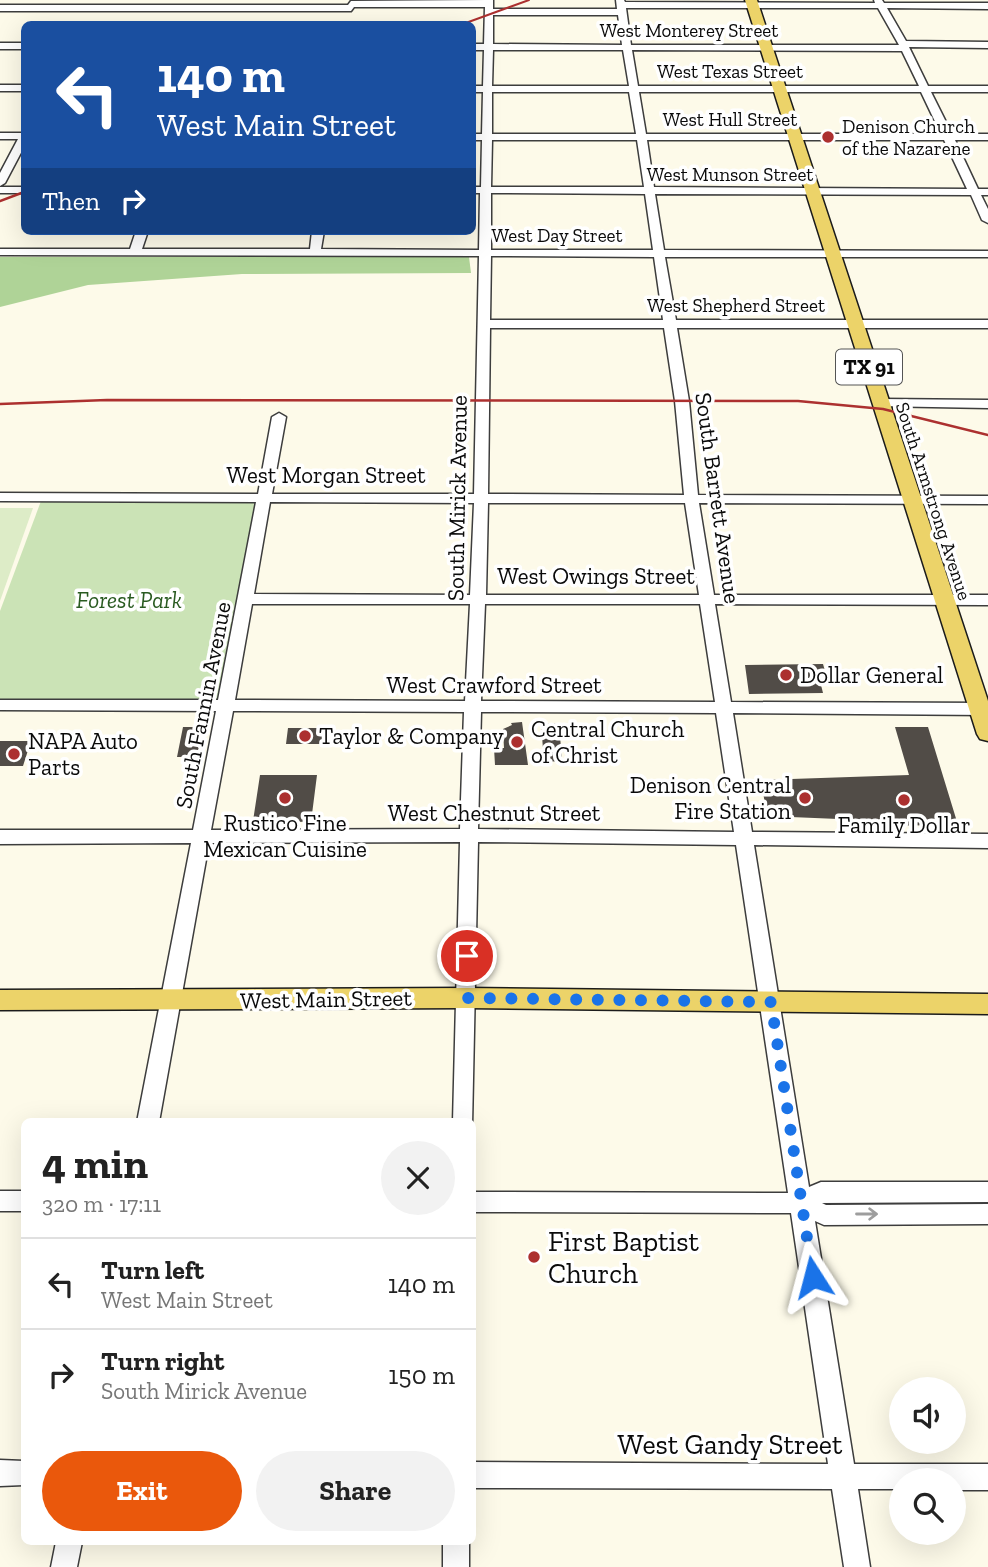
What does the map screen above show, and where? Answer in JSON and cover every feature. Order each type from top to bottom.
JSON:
[{"type":"main road","name":"South Armstrong Avenue","points":[[751,3],[943,600],[984,709],[988,734]]},
{"type":"main road","name":"West Main Street","points":[[0,1000],[467,998],[988,1004]]},
{"type":"street","points":[[879,3],[904,46],[988,220]]},
{"type":"street","points":[[0,8],[220,12],[488,5],[879,3],[988,6]]},
{"type":"street","name":"South Mirick Avenue","points":[[464,1118],[473,708],[481,498],[484,253],[478,190],[479,47],[488,5]]},
{"type":"street","name":"South Barrett Avenue","points":[[621,6],[682,401],[691,497],[709,599],[723,709],[746,840],[857,1567]]},
{"type":"street","name":"West Monterey Street","points":[[479,47],[988,45]]},
{"type":"street","points":[[0,46],[21,46]]},
{"type":"street","points":[[0,88],[21,88]]},
{"type":"street","name":"West Texas Street","points":[[480,89],[988,89]]},
{"type":"street","points":[[0,136],[21,137]]},
{"type":"street","name":"West Hull Street","points":[[479,137],[988,137]]},
{"type":"street","points":[[0,183],[21,143]]},
{"type":"street","points":[[0,190],[21,190]]},
{"type":"street","name":"West Munson Street","points":[[478,190],[988,192]]},
{"type":"street","points":[[135,252],[141,235]]},
{"type":"street","points":[[315,253],[317,235]]},
{"type":"street","name":"West Day Street","points":[[0,252],[988,254]]},
{"type":"street","name":"West Shepherd Street","points":[[483,324],[988,324]]},
{"type":"street","points":[[881,404],[988,404]]},
{"type":"street","name":"South Fannin Avenue","points":[[149,1118],[279,417]]},
{"type":"street","name":"West Morgan Street","points":[[0,497],[988,500]]},
{"type":"street","name":"West Owings Street","points":[[247,599],[988,600]]},
{"type":"street","name":"West Crawford Street","points":[[0,705],[984,709]]},
{"type":"street","name":"West Chestnut Street","points":[[0,837],[470,835],[988,841]]},
{"type":"street","points":[[802,1203],[821,1192],[988,1192]]},
{"type":"street","points":[[0,1201],[21,1201]]},
{"type":"street","points":[[476,1202],[802,1203],[824,1215],[988,1214]]},
{"type":"street","points":[[0,1473],[21,1473]]},
{"type":"street","name":"West Gandy Street","points":[[476,1475],[988,1477]]},
{"type":"street","points":[[64,1567],[68,1545]]},
{"type":"street","points":[[456,1545],[456,1567]]},
{"type":"green space","points":[[0,257],[469,257],[471,273],[242,274],[88,285],[0,307]]},
{"type":"green space","name":"Forest Park","points":[[41,501],[258,501],[220,700],[0,699],[0,611]]},
{"type":"green space","points":[[0,508],[33,508],[0,601]]},
{"type":"building","name":"Dollar General","points":[[823,664],[829,685],[821,685],[823,693],[749,694],[745,665]]},
{"type":"building","points":[[522,722],[528,765],[495,765],[494,748],[504,748],[503,729],[512,725],[511,723]]},
{"type":"building","points":[[541,723],[559,723],[562,761],[544,762]]},
{"type":"building","points":[[183,727],[203,727],[197,757],[177,757]]},
{"type":"building","points":[[895,727],[928,727],[958,825],[864,826],[862,820],[767,816],[761,780],[909,775]]},
{"type":"building","name":"Taylor & Company","points":[[288,728],[323,728],[322,744],[286,744]]},
{"type":"building","name":"NAPA Auto Parts","points":[[0,741],[31,741],[23,766],[0,766]]},
{"type":"building","name":"Rustico Fine Mexican Cuisine","points":[[260,775],[317,775],[311,822],[253,821]]},
{"type":"railway","points":[[471,21],[529,0]]},
{"type":"railway","points":[[0,201],[21,193]]},
{"type":"railway","points":[[0,404],[107,400],[798,401],[883,409],[988,435]]},
{"type":"place","name":"Denison Church of the Nazarene","points":[[828,137]]},
{"type":"place","name":"Dollar General","points":[[786,675]]},
{"type":"place","name":"Taylor & Company","points":[[305,736]]},
{"type":"place","name":"Central Church of Christ","points":[[517,742]]},
{"type":"place","name":"NAPA Auto Parts","points":[[14,754]]},
{"type":"place","name":"Rustico Fine Mexican Cuisine","points":[[285,798]]},
{"type":"place","name":"Denison Central Fire Station","points":[[805,798]]},
{"type":"place","name":"Family Dollar","points":[[904,800]]},
{"type":"place","name":"First Baptist Church","points":[[534,1257]]},
{"type":"route","points":[[467,956],[467,998],[771,1002],[813,1277]]}]
